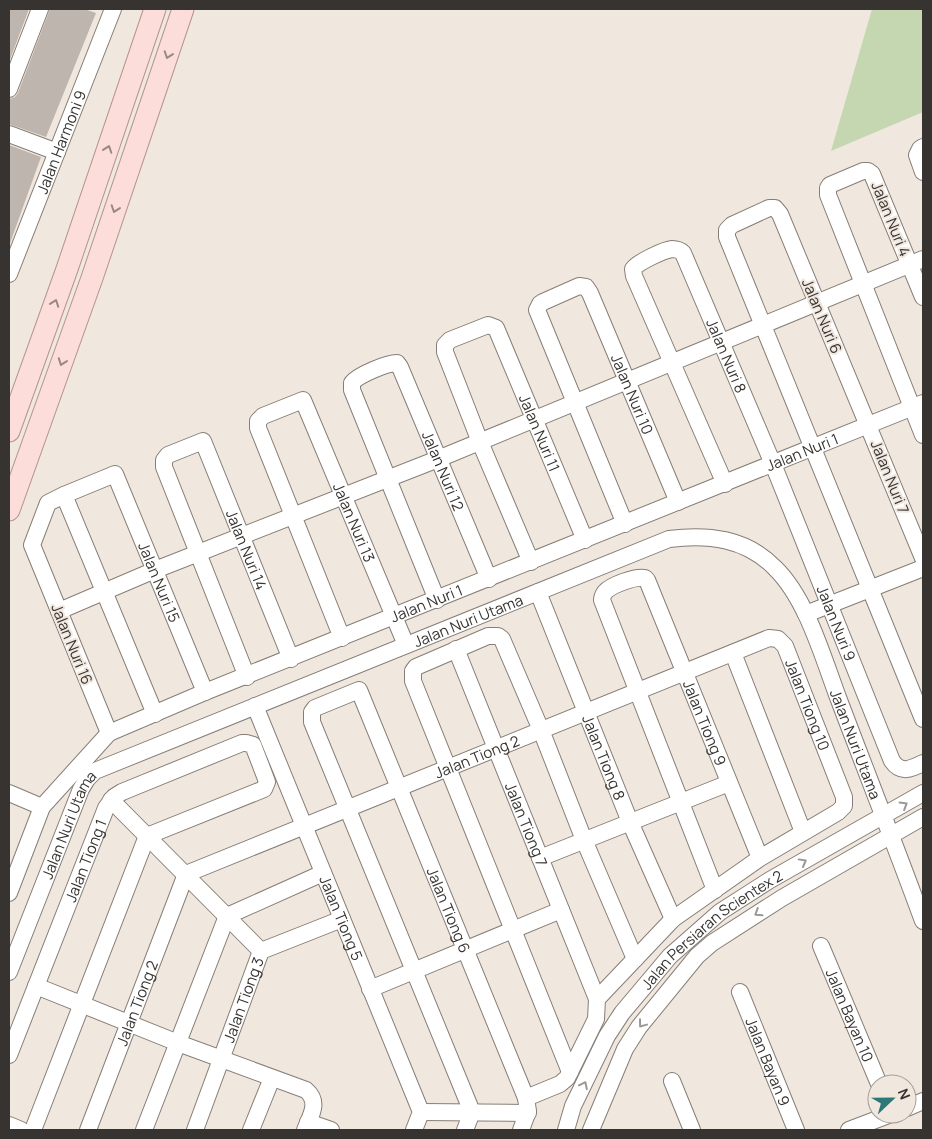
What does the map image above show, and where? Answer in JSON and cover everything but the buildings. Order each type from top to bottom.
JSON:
[{"type":"main road","points":[[9,431],[67,269],[155,9]]},
{"type":"main road","points":[[9,510],[92,278],[183,9]]},
{"type":"street","points":[[9,89],[40,9]]},
{"type":"street","name":"Jalan Harmoni 9","points":[[9,274],[113,9]]},
{"type":"street","points":[[9,134],[56,152]]},
{"type":"street","points":[[923,147],[917,155],[923,172]]},
{"type":"street","name":"Jalan Nuri 4","points":[[863,284],[827,192],[833,183],[863,171],[868,171],[872,174],[916,262],[923,297]]},
{"type":"street","name":"Jalan Nuri 6","points":[[762,325],[726,233],[732,225],[769,208],[775,208],[780,214],[869,425]]},
{"type":"street","name":"Jalan Nuri 8","points":[[672,362],[633,272],[633,269],[638,264],[671,249],[679,250],[683,253],[773,464]]},
{"type":"street","points":[[59,611],[154,570],[480,442],[916,262]]},
{"type":"street","points":[[863,284],[918,405],[923,435]]},
{"type":"street","name":"Jalan Nuri 10","points":[[574,402],[537,310],[543,302],[579,286],[586,287],[590,292],[678,502]]},
{"type":"street","name":"Jalan Nuri 11","points":[[480,442],[444,348],[450,340],[488,325],[496,328],[585,540]]},
{"type":"street","points":[[762,325],[923,719]]},
{"type":"street","points":[[672,362],[724,484]]},
{"type":"street","name":"Jalan Nuri 12","points":[[388,478],[351,387],[357,378],[390,363],[397,363],[489,579]]},
{"type":"street","name":"Jalan Nuri 13","points":[[293,516],[258,421],[263,416],[303,400],[406,645]]},
{"type":"street","points":[[574,402],[625,524]]},
{"type":"street","name":"Jalan Nuri 1","points":[[9,893],[42,807],[109,733],[205,692],[247,677],[918,405]]},
{"type":"street","name":"Jalan Nuri 7","points":[[869,425],[923,558]]},
{"type":"street","name":"Jalan Nuri 14","points":[[198,554],[163,464],[168,455],[203,441],[243,536],[291,659]]},
{"type":"street","points":[[480,442],[531,562]]},
{"type":"street","name":"Jalan Nuri 9","points":[[773,464],[892,761],[897,768],[902,770],[917,766]]},
{"type":"street","name":"Jalan Nuri 15","points":[[64,495],[115,474],[205,692]]},
{"type":"street","points":[[388,478],[437,600]]},
{"type":"street","points":[[64,495],[154,714]]},
{"type":"street","name":"Jalan Nuri 16","points":[[64,495],[52,500],[47,505],[32,545],[109,733]]},
{"type":"street","points":[[293,516],[342,638]]},
{"type":"street","name":"Jalan Nuri Utama","points":[[9,972],[81,789],[87,779],[100,768],[669,540],[693,536],[714,537],[734,542],[756,552],[774,566],[787,580],[797,596],[806,614],[923,921]]},
{"type":"street","points":[[198,554],[247,677]]},
{"type":"street","points":[[806,614],[923,568]]},
{"type":"street","name":"Jalan Tiong 9","points":[[637,691],[602,600],[606,591],[610,588],[635,578],[645,578],[760,858]]},
{"type":"street","name":"Jalan Tiong 8","points":[[538,592],[630,822],[673,919]]},
{"type":"street","points":[[570,1072],[412,676],[412,671],[420,664],[488,636],[498,636],[502,639],[635,959]]},
{"type":"street","name":"Jalan Tiong 2","points":[[88,1130],[186,874],[767,639]]},
{"type":"street","name":"Jalan Tiong 10","points":[[767,639],[778,639],[785,646],[844,801],[841,810],[803,832]]},
{"type":"street","name":"Jalan Tiong 7","points":[[456,650],[597,999]]},
{"type":"street","points":[[414,1130],[421,1112],[472,1112],[527,1105],[560,1084],[570,1072],[596,1019],[597,999],[673,919],[760,858],[803,832],[733,653]]},
{"type":"street","name":"Jalan Tiong 6","points":[[347,809],[311,717],[315,708],[319,705],[359,690],[466,950],[527,1105]]},
{"type":"street","points":[[637,691],[716,890]]},
{"type":"street","name":"Jalan Tiong 5","points":[[255,706],[421,1112]]},
{"type":"street","name":"Jalan Tiong 1","points":[[9,1055],[106,808],[111,800],[122,792],[242,743],[249,743],[254,748],[267,782],[264,789],[147,836]]},
{"type":"street","points":[[540,858],[729,783]]},
{"type":"street","points":[[9,793],[42,807]]},
{"type":"street","name":"Jalan Persiaran Scientex 2","points":[[566,1130],[573,1106],[607,1036],[622,1013],[670,956],[720,912],[770,880],[884,817],[923,793]]},
{"type":"street","points":[[111,800],[261,951]]},
{"type":"street","points":[[347,809],[472,1112],[466,1130]]},
{"type":"street","name":"Jalan Persiaran Scientex 2","points":[[590,1130],[625,1050],[639,1027],[697,956],[712,943],[782,898],[923,816]]},
{"type":"street","points":[[33,1130],[147,836]]},
{"type":"street","points":[[144,1130],[227,916],[323,873]]},
{"type":"street","points":[[370,989],[561,910]]},
{"type":"street","name":"Jalan Tiong 3","points":[[195,1130],[261,951],[342,919]]},
{"type":"street","name":"Jalan Bayan 10","points":[[821,946],[875,1074]]},
{"type":"street","points":[[36,986],[222,1060],[306,1090],[311,1094],[314,1105],[307,1126],[331,1130]]},
{"type":"street","name":"Jalan Bayan 9","points":[[740,992],[796,1130]]},
{"type":"street","points":[[251,1130],[272,1078]]},
{"type":"street","points":[[672,1081],[692,1130]]},
{"type":"street","points":[[521,1130],[527,1105]]},
{"type":"street","points":[[849,1130],[867,1123]]},
{"type":"street","points":[[9,1125],[21,1130]]},
{"type":"green space","points":[[872,9],[923,9],[923,112],[831,151]]}]
